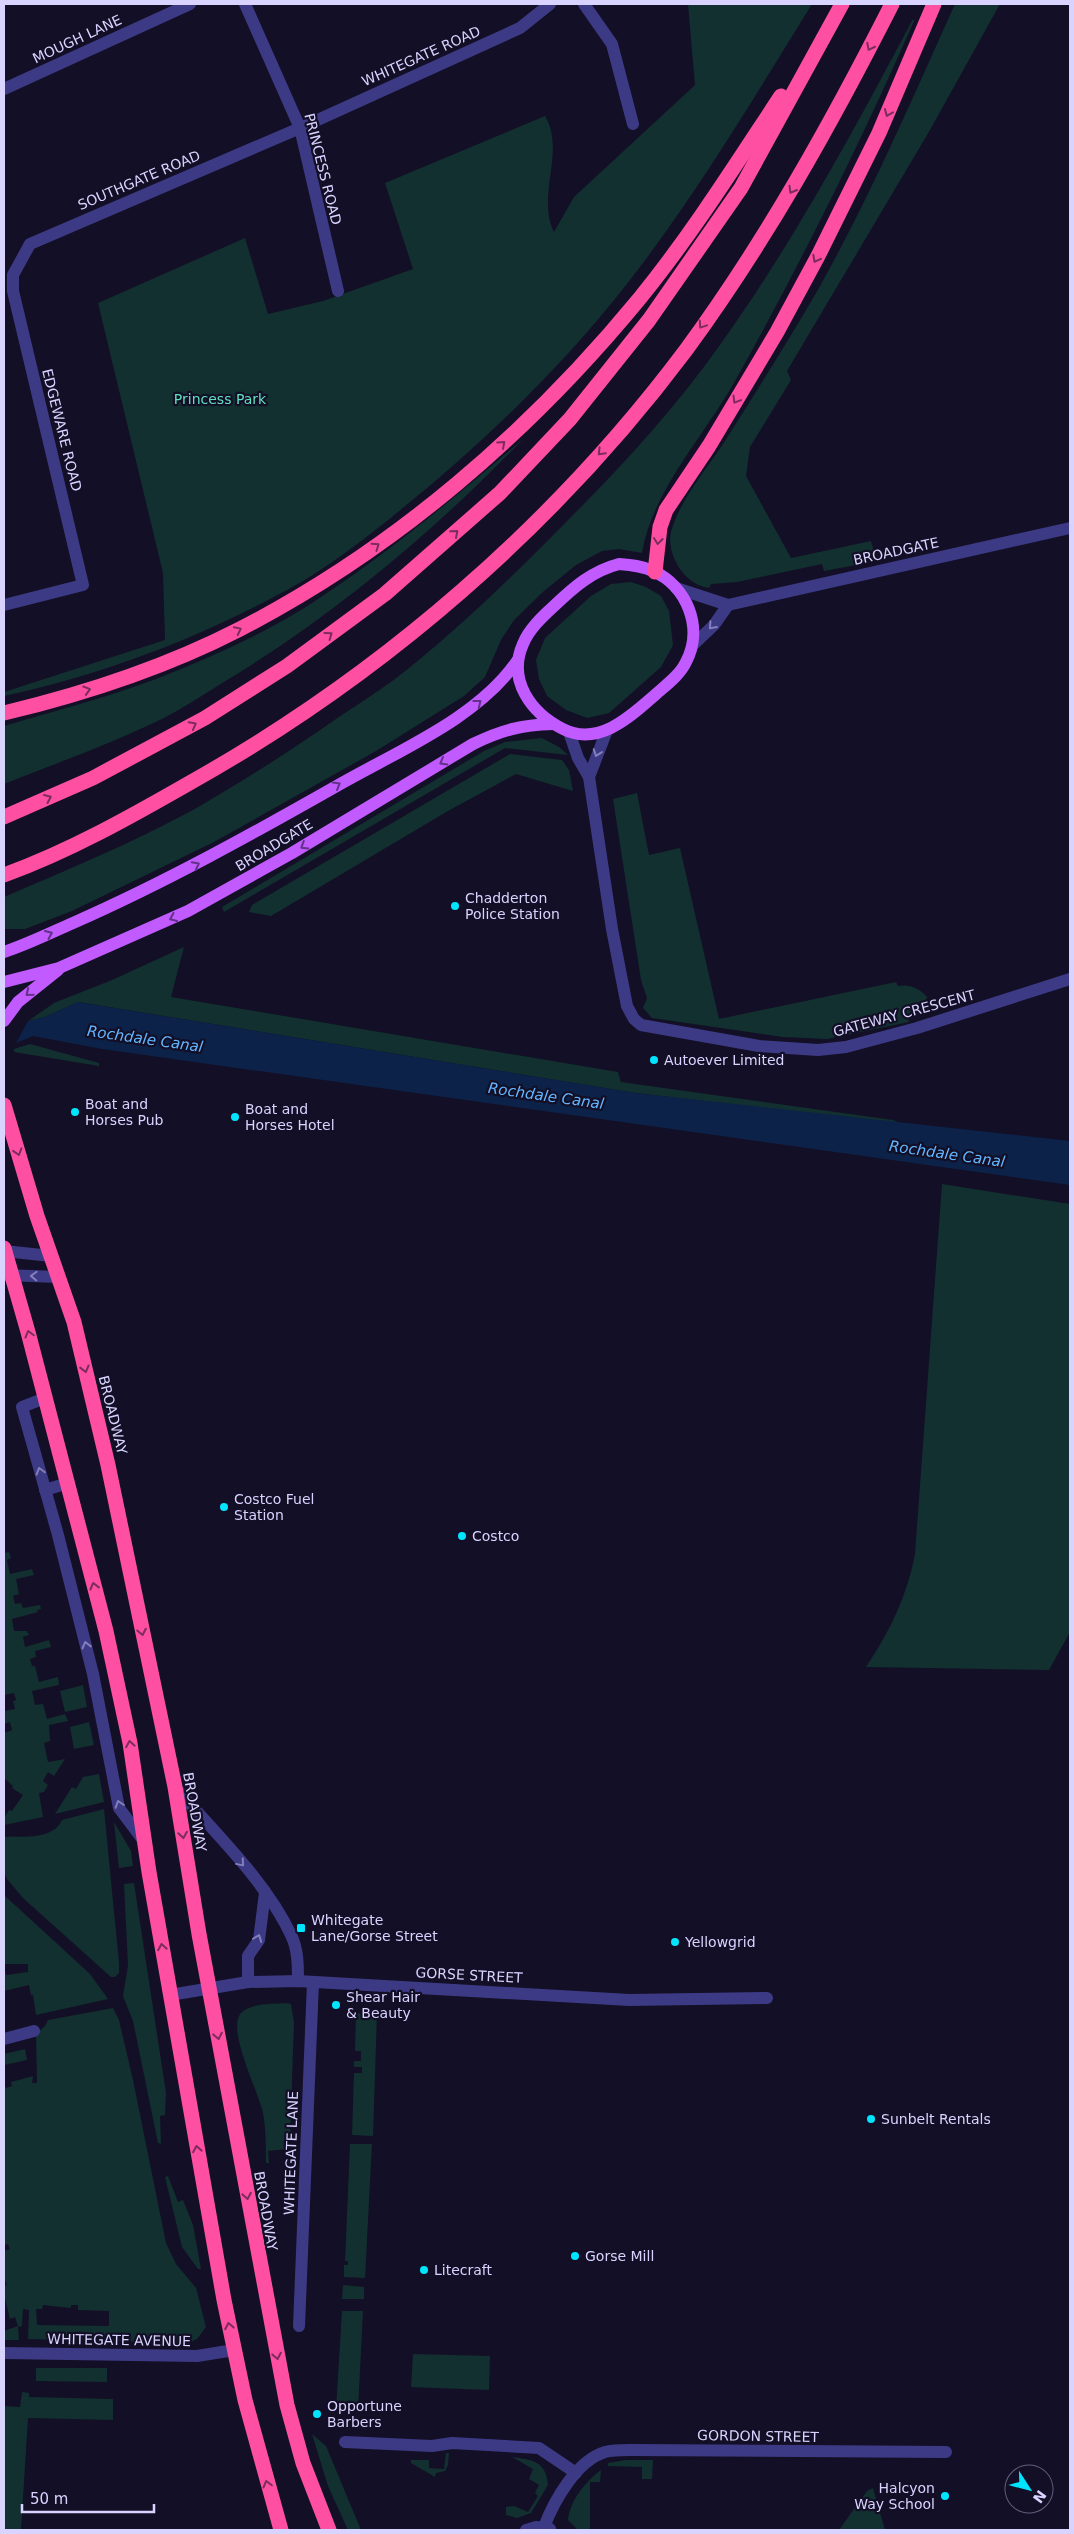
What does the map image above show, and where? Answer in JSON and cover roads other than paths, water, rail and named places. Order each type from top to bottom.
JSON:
[{"type":"highway","points":[[4,875],[26,867],[124,820],[247,751],[330,694],[416,629],[508,550],[613,440],[686,349],[777,214],[836,114],[892,4]]},
{"type":"highway","points":[[655,572],[660,527],[666,510],[709,446],[777,332],[818,256],[879,133],[934,4]]},
{"type":"highway","points":[[4,713],[99,686],[168,661],[239,630],[345,568],[405,526],[462,479],[517,430],[570,377],[640,298],[690,232],[839,9]]},
{"type":"highway","points":[[4,817],[93,778],[205,718],[270,676],[385,594],[500,494],[570,419],[665,296],[740,188],[839,9]]},
{"type":"highway","name":"BROADWAY","points":[[4,1105],[50,1256],[74,1322],[108,1465],[175,1787],[209,1988],[287,2405],[302,2463],[326,2528]]},
{"type":"highway","points":[[4,1250],[7,1275],[26,1323],[106,1631],[128,1734],[170,1995],[234,2350],[270,2498],[281,2530]]},
{"type":"main road","name":"BROADGATE","points":[[4,952],[124,901],[208,858],[448,723],[488,696],[505,679],[517,661],[523,642],[537,622],[574,586],[602,569],[619,564],[644,567],[655,572],[676,588],[685,599],[691,613],[694,630],[693,645],[686,663],[672,680],[626,721],[591,735],[569,732],[537,713],[522,691],[517,661]]},
{"type":"main road","name":"BROADGATE","points":[[4,982],[60,968],[188,911],[473,744],[499,731],[524,725],[553,724]]},
{"type":"main road","points":[[4,1021],[18,1002],[60,968]]},
{"type":"street","name":"MOUGH LANE","points":[[4,89],[190,4]]},
{"type":"street","name":"PRINCESS ROAD","points":[[245,4],[300,128],[338,291]]},
{"type":"street","name":"WHITEGATE ROAD","points":[[300,128],[520,28],[550,4]]},
{"type":"street","points":[[584,4],[612,44],[633,124]]},
{"type":"street","name":"SOUTHGATE ROAD","points":[[13,282],[13,275],[30,244],[300,128]]},
{"type":"street","name":"EDGEWARE ROAD","points":[[4,605],[83,585],[13,291],[13,282]]},
{"type":"street","name":"BROADGATE","points":[[676,588],[728,605],[1070,528]]},
{"type":"street","name":"BROADGATE","points":[[693,645],[714,625],[728,605]]},
{"type":"street","name":"GATEWAY CRESCENT","points":[[589,777],[607,730]]},
{"type":"street","name":"GATEWAY CRESCENT","points":[[569,732],[578,758],[589,777],[612,929],[627,1006],[634,1019],[641,1025],[759,1046],[818,1050],[846,1047],[917,1028],[1070,979]]},
{"type":"street","points":[[4,1250],[50,1256]]},
{"type":"street","points":[[7,1275],[58,1277]]},
{"type":"street","points":[[44,1398],[22,1407],[93,1674],[119,1808],[146,1844]]},
{"type":"street","points":[[45,1490],[68,1484]]},
{"type":"street","points":[[175,1787],[265,1893],[292,1936],[297,1958],[298,1981]]},
{"type":"street","points":[[248,1982],[248,1956],[259,1940],[265,1893]]},
{"type":"street","name":"GORSE STREET","points":[[170,1995],[248,1982],[298,1981],[629,2000],[767,1998]]},
{"type":"street","name":"WHITEGATE LANE","points":[[299,2326],[313,1982]]},
{"type":"street","points":[[4,2039],[34,2031]]},
{"type":"street","name":"WHITEGATE AVENUE","points":[[4,2353],[197,2356],[234,2350]]},
{"type":"street","points":[[344,2442],[432,2446],[452,2443],[539,2448],[576,2473]]},
{"type":"street","name":"GORDON STREET","points":[[548,2529],[550,2513],[576,2473],[589,2460],[605,2452],[629,2450],[946,2452]]},
{"type":"street","points":[[526,2530],[548,2529]]},
{"type":"water","name":"Rochdale Canal","points":[[78,1002],[635,1093],[1070,1141],[1070,1185],[102,1049],[33,1036],[16,1043],[28,1021],[45,1017]]},
{"type":"place","name":"Chadderton Police Station","points":[[455,906]]},
{"type":"place","name":"Autoever Limited","points":[[654,1060]]},
{"type":"place","name":"Boat and Horses Pub","points":[[75,1112]]},
{"type":"place","name":"Boat and Horses Hotel","points":[[235,1117]]},
{"type":"place","name":"Costco Fuel Station","points":[[224,1507]]},
{"type":"place","name":"Costco","points":[[462,1536]]},
{"type":"place","name":"Whitegate Lane/Gorse Street","points":[[301,1928]]},
{"type":"place","name":"Yellowgrid","points":[[675,1942]]},
{"type":"place","name":"Shear Hair & Beauty","points":[[336,2005]]},
{"type":"place","name":"Sunbelt Rentals","points":[[871,2119]]},
{"type":"place","name":"Gorse Mill","points":[[575,2256]]},
{"type":"place","name":"Litecraft","points":[[424,2270]]},
{"type":"place","name":"Opportune Barbers","points":[[317,2414]]},
{"type":"place","name":"Halcyon Way School","points":[[945,2496]]},
{"type":"park label","name":"Princess Park","points":[[220,399]]}]
